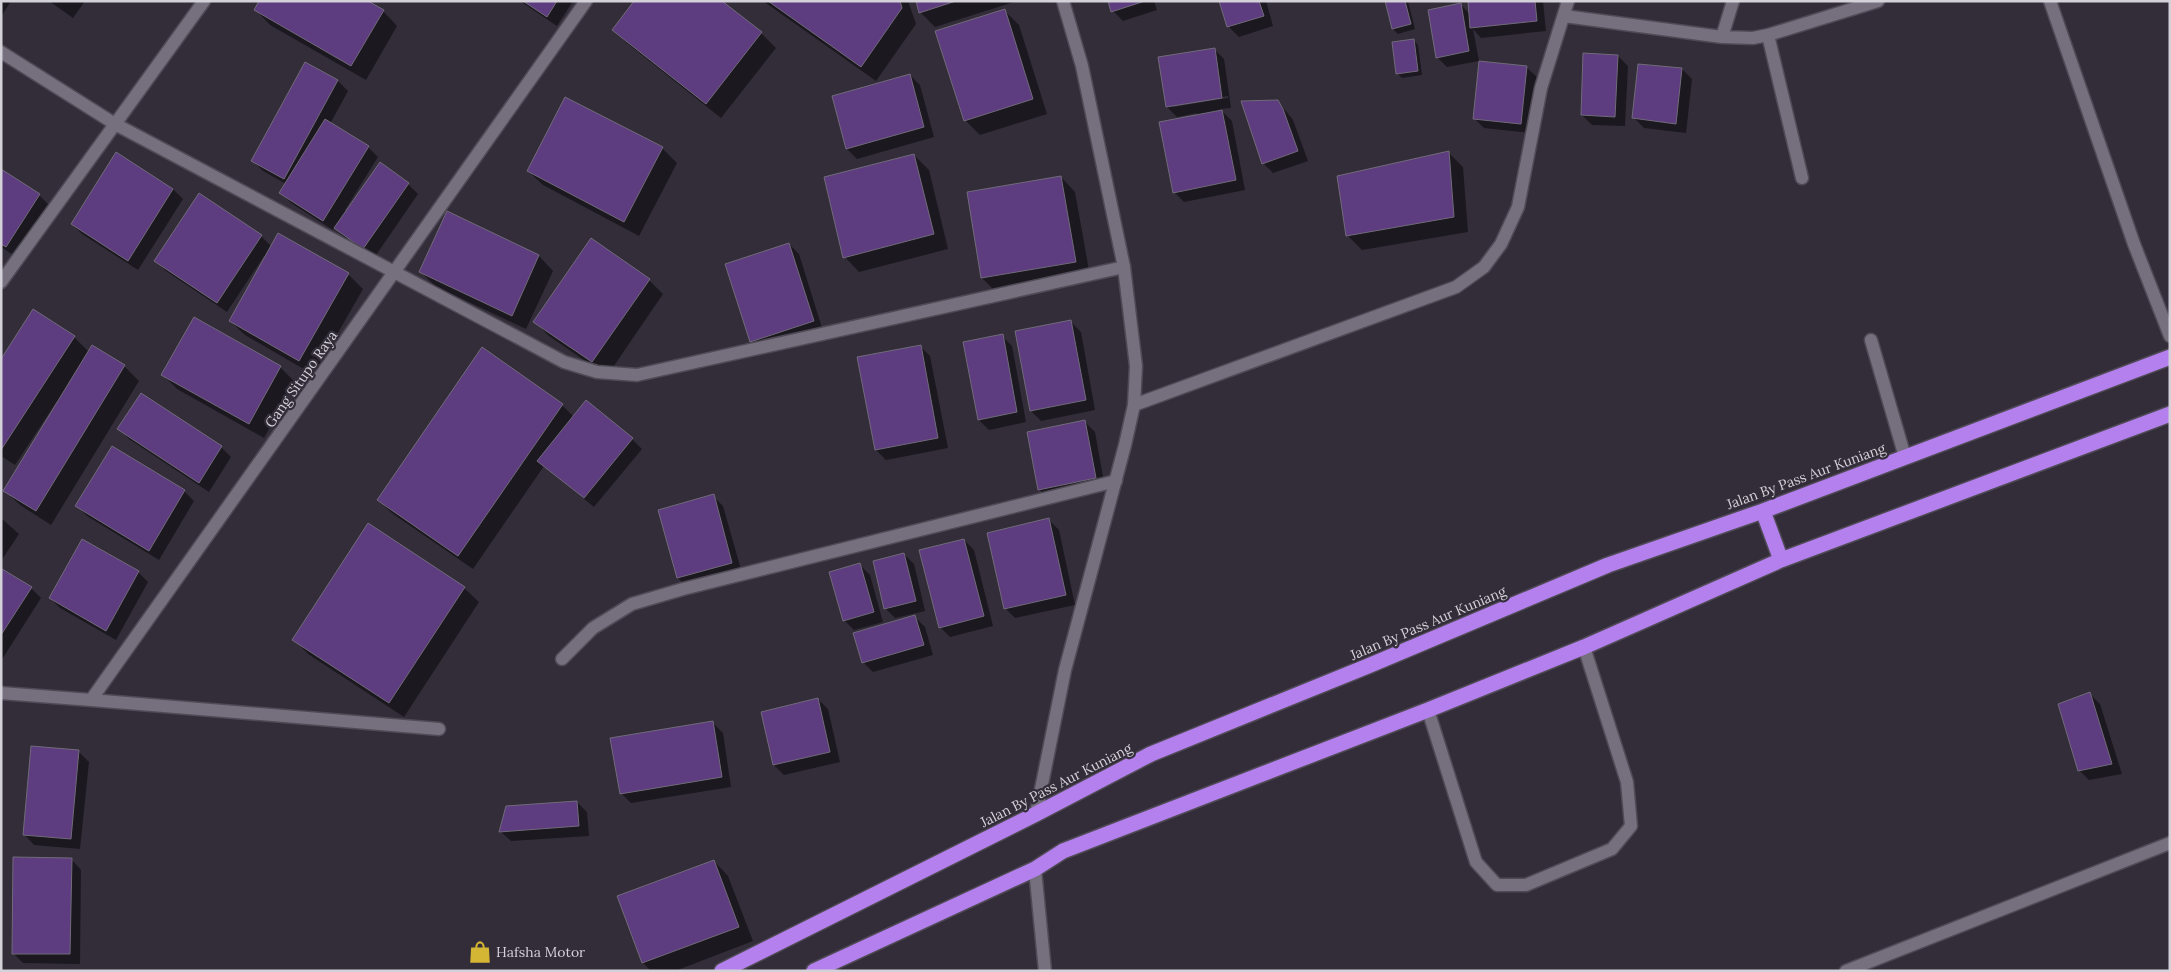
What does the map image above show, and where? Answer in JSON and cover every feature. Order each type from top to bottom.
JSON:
[{"type":"highway","name":"Jalan By Pass Aur Kuniang","points":[[722,971],[1036,814],[1151,754],[1368,666],[1608,565],[1763,511],[2170,358]]},
{"type":"highway","points":[[814,971],[1035,869],[1063,850],[1428,710],[1584,647],[1781,560],[2170,414]]},
{"type":"highway","points":[[1763,511],[1781,560]]},
{"type":"street","points":[[1,282],[204,1]]},
{"type":"street","name":"Gang Situpo Raya","points":[[91,700],[586,1]]},
{"type":"street","points":[[1036,814],[1065,670],[1116,481],[1134,405],[1136,366],[1124,267],[1082,66],[1063,1]]},
{"type":"street","points":[[1134,405],[1456,287],[1484,267],[1501,244],[1518,207],[1541,88],[1568,1]]},
{"type":"street","points":[[1722,36],[1733,1]]},
{"type":"street","points":[[1564,16],[1671,32],[1753,38],[1878,1]]},
{"type":"street","points":[[2050,1],[2134,244],[2170,336]]},
{"type":"street","points":[[1768,35],[1802,178]]},
{"type":"street","points":[[1,52],[115,124],[394,274],[564,362],[596,372],[637,375],[1124,267]]},
{"type":"street","points":[[1871,340],[1905,457]]},
{"type":"street","points":[[562,659],[593,628],[632,604],[683,588],[1116,481]]},
{"type":"street","points":[[1428,710],[1476,862],[1497,885],[1526,885],[1612,850],[1630,826],[1627,782],[1584,647]]},
{"type":"street","points":[[1,692],[439,729]]},
{"type":"street","points":[[1846,971],[2170,843]]},
{"type":"street","points":[[1035,869],[1045,971]]},
{"type":"building","points":[[259,1],[368,1],[384,10],[351,66],[254,10]]},
{"type":"building","points":[[523,1],[557,1],[547,17]]},
{"type":"building","points":[[634,1],[722,1],[762,32],[706,104],[612,30]]},
{"type":"building","points":[[768,1],[900,1],[902,8],[861,67]]},
{"type":"building","points":[[916,1],[956,1],[919,13]]},
{"type":"building","points":[[1108,1],[1145,1],[1111,12]]},
{"type":"building","points":[[1219,1],[1259,1],[1264,16],[1227,27]]},
{"type":"building","points":[[1385,1],[1405,1],[1411,24],[1392,29]]},
{"type":"building","points":[[1468,1],[1535,1],[1537,21],[1470,28]]},
{"type":"building","points":[[1461,3],[1469,51],[1436,58],[1428,10]]},
{"type":"building","points":[[1005,9],[1033,99],[964,121],[935,31]]},
{"type":"building","points":[[1414,39],[1418,71],[1396,74],[1392,42]]},
{"type":"building","points":[[1215,48],[1222,98],[1166,107],[1158,57]]},
{"type":"building","points":[[1583,53],[1618,55],[1615,117],[1581,115]]},
{"type":"building","points":[[1479,61],[1527,66],[1521,124],[1473,119]]},
{"type":"building","points":[[305,62],[338,80],[284,179],[251,161]]},
{"type":"building","points":[[1638,64],[1682,68],[1676,124],[1632,118]]},
{"type":"building","points":[[910,74],[924,127],[846,149],[832,96]]},
{"type":"building","points":[[565,97],[663,147],[624,222],[527,171]]},
{"type":"building","points":[[1278,100],[1298,151],[1262,164],[1241,101]]},
{"type":"building","points":[[1222,110],[1236,180],[1173,193],[1159,122]]},
{"type":"building","points":[[325,119],[369,146],[323,221],[279,193]]},
{"type":"building","points":[[1449,151],[1454,217],[1346,236],[1337,176]]},
{"type":"building","points":[[116,152],[173,189],[128,261],[71,224]]},
{"type":"building","points":[[914,154],[934,234],[843,258],[824,177]]},
{"type":"building","points":[[380,162],[409,183],[363,249],[334,228]]},
{"type":"building","points":[[1,169],[40,194],[6,247],[1,244]]},
{"type":"building","points":[[1061,176],[1076,262],[981,278],[967,192]]},
{"type":"building","points":[[199,193],[262,235],[217,303],[154,261]]},
{"type":"building","points":[[447,211],[539,255],[512,316],[419,272]]},
{"type":"building","points":[[278,233],[349,273],[299,361],[229,321]]},
{"type":"building","points":[[591,238],[650,279],[592,362],[533,322]]},
{"type":"building","points":[[789,243],[814,321],[750,342],[725,264]]},
{"type":"building","points":[[33,309],[75,336],[1,450],[1,359]]},
{"type":"building","points":[[194,317],[281,366],[249,424],[161,375]]},
{"type":"building","points":[[1071,320],[1086,400],[1030,411],[1015,331]]},
{"type":"building","points":[[1003,334],[1017,412],[978,420],[963,342]]},
{"type":"building","points":[[92,345],[125,365],[36,511],[3,491]]},
{"type":"building","points":[[921,345],[938,438],[875,450],[857,357]]},
{"type":"building","points":[[482,347],[563,404],[458,556],[377,500]]},
{"type":"building","points":[[141,393],[222,446],[199,483],[117,429]]},
{"type":"building","points":[[586,400],[633,438],[584,498],[537,461]]},
{"type":"building","points":[[1085,420],[1096,478],[1038,490],[1027,432]]},
{"type":"building","points":[[112,446],[185,490],[149,551],[75,506]]},
{"type":"building","points":[[714,494],[732,563],[677,578],[658,510]]},
{"type":"building","points":[[1049,518],[1066,595],[1004,609],[987,533]]},
{"type":"building","points":[[368,523],[465,587],[389,703],[292,640]]},
{"type":"building","points":[[82,539],[139,571],[106,631],[49,598]]},
{"type":"building","points":[[964,539],[984,616],[939,628],[919,550]]},
{"type":"building","points":[[904,553],[916,601],[884,609],[873,561]]},
{"type":"building","points":[[860,563],[874,612],[843,621],[829,572]]},
{"type":"building","points":[[1,570],[32,587],[1,635]]},
{"type":"building","points":[[915,615],[924,645],[862,663],[853,633]]},
{"type":"building","points":[[2090,692],[2112,764],[2078,771],[2058,704]]},
{"type":"building","points":[[818,698],[830,752],[773,765],[761,712]]},
{"type":"building","points":[[713,721],[722,777],[620,794],[610,738]]},
{"type":"building","points":[[31,746],[79,750],[71,839],[23,835]]},
{"type":"building","points":[[577,801],[579,826],[499,832],[506,806]]},
{"type":"building","points":[[13,857],[72,858],[70,954],[12,954]]},
{"type":"building","points":[[714,860],[739,927],[642,963],[617,896]]},
{"type":"place","name":"Hafsha Motor","points":[[480,952]]}]
